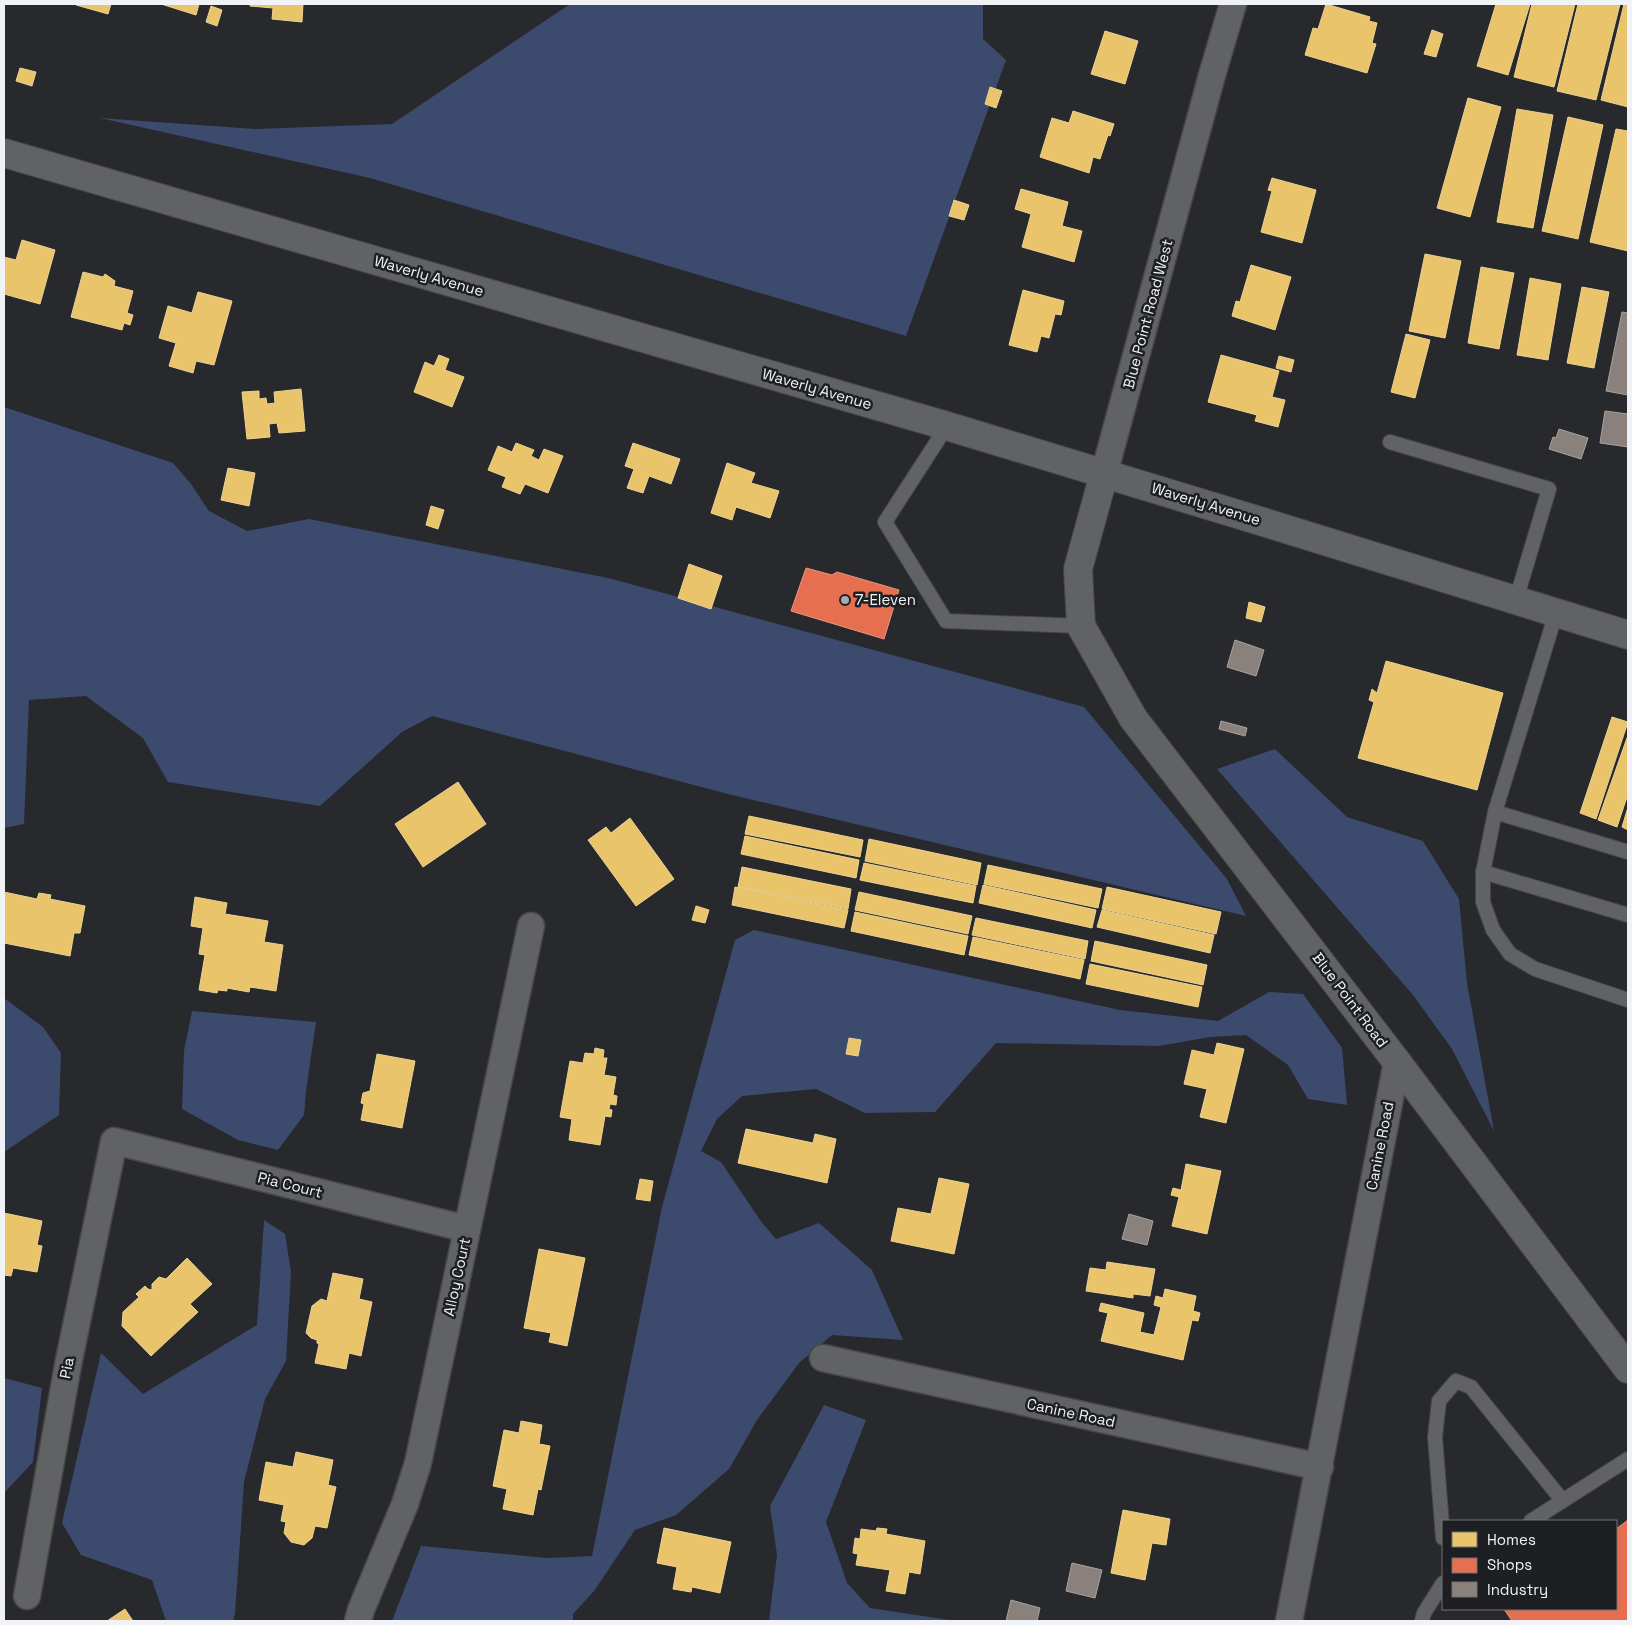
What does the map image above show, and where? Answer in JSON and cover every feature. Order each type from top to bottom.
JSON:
[{"type":"street","name":"Blue Point Road West","points":[[1081,626],[1078,569],[1233,4]]},
{"type":"street","name":"Waverly Avenue","points":[[4,153],[946,426],[1628,635]]},
{"type":"street","name":"Blue Point Road","points":[[1081,626],[1133,718],[1628,1369]]},
{"type":"street","name":"Alloy Court","points":[[358,1621],[405,1504],[418,1463],[531,926]]},
{"type":"street","name":"Canine Road","points":[[1289,1621],[1396,1062]]},
{"type":"street","name":"Pia Court","points":[[114,1141],[466,1229]]},
{"type":"street","name":"Pia","points":[[27,1596],[68,1365],[114,1141]]},
{"type":"street","name":"Canine Road","points":[[823,1358],[1320,1467]]},
{"type":"lane","points":[[946,426],[885,522],[946,621],[1081,626]]},
{"type":"lane","points":[[1390,442],[1549,489],[1516,600]]},
{"type":"lane","points":[[1556,613],[1495,812],[1482,872],[1483,902],[1493,930],[1510,954],[1535,969],[1628,1000]]},
{"type":"lane","points":[[1495,812],[1628,852]]},
{"type":"lane","points":[[1482,872],[1628,915]]},
{"type":"lane","points":[[1442,1525],[1435,1437],[1438,1401],[1456,1381],[1471,1387],[1562,1500]]},
{"type":"lane","points":[[1532,1520],[1628,1460]]},
{"type":"lane","points":[[1422,1621],[1424,1613],[1442,1585]]},
{"type":"shaded area","points":[[570,4],[983,4],[983,39],[1006,60],[906,336],[370,178],[100,118],[255,129],[392,124]]},
{"type":"shaded area","points":[[4,407],[173,463],[191,484],[209,511],[247,531],[309,519],[608,578],[1084,707],[1227,879],[1246,916],[728,794],[432,716],[402,732],[320,806],[168,782],[143,738],[86,696],[29,700],[24,824],[4,828]]},
{"type":"shaded area","points":[[1275,749],[1347,817],[1423,841],[1459,899],[1467,983],[1494,1131],[1452,1049],[1413,995],[1217,769]]},
{"type":"shaded area","points":[[754,930],[1120,1010],[1218,1021],[1269,992],[1303,994],[1342,1048],[1347,1105],[1308,1099],[1288,1065],[1246,1035],[1210,1037],[1159,1046],[996,1043],[935,1112],[865,1113],[816,1089],[742,1096],[717,1119],[701,1151],[721,1162],[760,1220],[776,1239],[819,1223],[872,1270],[903,1340],[832,1335],[799,1363],[757,1420],[729,1469],[676,1515],[635,1530],[594,1591],[573,1614],[573,1621],[392,1621],[421,1546],[548,1558],[592,1556],[662,1207],[735,940]]},
{"type":"shaded area","points":[[4,998],[43,1027],[61,1053],[59,1115],[4,1152]]},
{"type":"shaded area","points":[[192,1011],[316,1022],[304,1115],[278,1150],[238,1140],[182,1109],[184,1051]]},
{"type":"shaded area","points":[[264,1220],[285,1234],[291,1272],[286,1361],[265,1399],[244,1482],[235,1614],[233,1621],[166,1621],[152,1580],[81,1555],[62,1523],[101,1353],[143,1394],[257,1325]]},
{"type":"shaded area","points":[[4,1378],[42,1388],[33,1462],[4,1493]]},
{"type":"shaded area","points":[[824,1405],[866,1420],[826,1522],[847,1583],[870,1608],[956,1621],[769,1621],[777,1555],[770,1506]]},
{"type":"building: Homes","points":[[77,4],[111,4],[108,14]]},
{"type":"building: Homes","points":[[161,4],[199,4],[196,15]]},
{"type":"building: Homes","points":[[250,4],[303,4],[302,22],[272,19],[273,8],[250,6]]},
{"type":"building: Homes","points":[[1326,4],[1370,17],[1369,21],[1377,23],[1372,43],[1376,44],[1367,73],[1305,55],[1313,28],[1318,29]]},
{"type":"building: Homes","points":[[1496,4],[1530,4],[1508,75],[1477,66]]},
{"type":"building: Homes","points":[[1532,4],[1575,4],[1554,87],[1514,77]]},
{"type":"building: Homes","points":[[1578,4],[1620,4],[1596,100],[1557,91]]},
{"type":"building: Homes","points":[[1624,4],[1628,4],[1628,107],[1601,100]]},
{"type":"building: Homes","points":[[211,6],[222,10],[217,26],[206,22]]},
{"type":"building: Homes","points":[[1432,30],[1443,34],[1436,57],[1424,54]]},
{"type":"building: Homes","points":[[1105,31],[1138,41],[1125,84],[1091,74]]},
{"type":"building: Homes","points":[[20,68],[36,72],[32,86],[16,81]]},
{"type":"building: Homes","points":[[990,87],[1002,91],[996,108],[985,104]]},
{"type":"building: Homes","points":[[1468,98],[1501,107],[1470,217],[1437,208]]},
{"type":"building: Homes","points":[[1517,109],[1553,115],[1533,228],[1497,222]]},
{"type":"building: Homes","points":[[1073,111],[1114,124],[1100,159],[1093,157],[1089,173],[1040,157],[1052,118],[1069,123]]},
{"type":"building: Homes","points":[[1568,117],[1603,125],[1578,239],[1542,231]]},
{"type":"building: Homes","points":[[1616,129],[1628,131],[1628,251],[1590,242]]},
{"type":"building: Homes","points":[[1272,178],[1316,190],[1302,243],[1261,232],[1272,191],[1268,190]]},
{"type":"building: Homes","points":[[1021,189],[1068,202],[1062,226],[1082,231],[1074,262],[1022,247],[1031,214],[1015,209]]},
{"type":"building: Homes","points":[[954,200],[969,205],[964,220],[949,216]]},
{"type":"building: Homes","points":[[22,240],[55,250],[40,304],[4,294],[4,257],[16,260]]},
{"type":"building: Homes","points":[[1425,254],[1461,261],[1445,338],[1409,331]]},
{"type":"building: Homes","points":[[1251,265],[1291,277],[1275,330],[1232,316],[1236,301],[1240,302]]},
{"type":"building: Homes","points":[[1481,267],[1514,273],[1499,349],[1468,343]]},
{"type":"building: Homes","points":[[83,272],[103,277],[105,274],[115,281],[114,286],[133,291],[127,313],[133,315],[130,325],[124,323],[122,330],[71,317]]},
{"type":"building: Homes","points":[[1530,278],[1561,284],[1548,360],[1517,355]]},
{"type":"building: Homes","points":[[1582,287],[1609,292],[1594,368],[1567,363]]},
{"type":"building: Homes","points":[[1023,290],[1064,301],[1061,315],[1055,314],[1049,338],[1041,336],[1037,352],[1009,345]]},
{"type":"building: Homes","points":[[198,292],[232,301],[214,365],[196,361],[193,373],[169,366],[176,343],[159,338],[168,306],[192,313]]},
{"type":"building: Homes","points":[[1406,334],[1430,340],[1415,398],[1391,392]]},
{"type":"building: Homes","points":[[439,355],[449,359],[445,370],[464,377],[452,407],[414,392],[425,362],[434,366]]},
{"type":"building: Homes","points":[[1221,355],[1279,371],[1272,397],[1285,400],[1278,427],[1255,421],[1257,415],[1208,402]]},
{"type":"building: Homes","points":[[1279,356],[1294,360],[1291,372],[1276,368]]},
{"type":"building: Homes","points":[[301,389],[305,431],[279,433],[277,423],[269,424],[270,437],[247,439],[242,392],[259,391],[259,399],[266,398],[267,404],[275,403],[274,392]]},
{"type":"building: Homes","points":[[516,443],[534,450],[531,456],[539,460],[544,449],[563,456],[548,493],[525,484],[520,494],[502,487],[506,477],[488,470],[498,446],[512,452]]},
{"type":"building: Homes","points":[[633,443],[680,459],[671,484],[649,476],[643,493],[627,488],[634,469],[625,466]]},
{"type":"building: Homes","points":[[727,463],[755,473],[751,483],[779,491],[770,518],[736,507],[732,520],[711,513]]},
{"type":"building: Homes","points":[[228,468],[255,473],[249,506],[221,500]]},
{"type":"building: Homes","points":[[431,506],[444,510],[438,529],[426,525]]},
{"type":"building: Homes","points":[[689,564],[722,576],[711,609],[678,598]]},
{"type":"building: Homes","points":[[1249,602],[1265,607],[1261,622],[1246,618]]},
{"type":"building: Homes","points":[[1386,661],[1503,693],[1477,790],[1358,758],[1374,702],[1369,700],[1372,689],[1377,693]]},
{"type":"building: Homes","points":[[1612,717],[1628,722],[1596,819],[1580,813]]},
{"type":"building: Homes","points":[[1628,735],[1628,794],[1617,827],[1598,820]]},
{"type":"building: Homes","points":[[458,782],[486,824],[423,867],[395,824]]},
{"type":"building: Homes","points":[[1628,807],[1628,830],[1622,827]]},
{"type":"building: Homes","points":[[749,816],[863,840],[860,857],[745,834]]},
{"type":"building: Homes","points":[[630,818],[674,879],[636,906],[588,840],[606,827],[611,833]]},
{"type":"building: Homes","points":[[745,836],[859,860],[856,878],[741,854]]},
{"type":"building: Homes","points":[[869,839],[981,863],[977,885],[865,861]]},
{"type":"building: Homes","points":[[864,863],[976,886],[973,903],[860,880]]},
{"type":"building: Homes","points":[[988,865],[1102,889],[1098,908],[984,884]]},
{"type":"building: Homes","points":[[742,867],[851,889],[848,909],[738,887]]},
{"type":"building: Homes","points":[[983,885],[1096,910],[1092,928],[979,903]]},
{"type":"building: Homes","points":[[735,887],[848,910],[844,928],[732,905]]},
{"type":"building: Homes","points":[[1107,887],[1221,912],[1216,934],[1102,909]]},
{"type":"building: Homes","points":[[4,892],[37,899],[39,893],[51,895],[50,899],[85,906],[80,933],[74,933],[70,956],[4,943]]},
{"type":"building: Homes","points":[[859,892],[972,916],[968,934],[855,910]]},
{"type":"building: Homes","points":[[195,897],[227,903],[225,914],[268,921],[264,942],[283,945],[276,991],[250,987],[249,992],[227,988],[227,991],[218,990],[217,993],[199,990],[205,955],[199,954],[203,928],[191,926]]},
{"type":"building: Homes","points":[[696,906],[709,910],[705,923],[692,920]]},
{"type":"building: Homes","points":[[1102,910],[1214,935],[1210,953],[1097,927]]},
{"type":"building: Homes","points":[[855,912],[968,936],[964,955],[851,931]]},
{"type":"building: Homes","points":[[976,918],[1088,941],[1085,959],[972,935]]},
{"type":"building: Homes","points":[[973,937],[1084,960],[1080,979],[969,955]]},
{"type":"building: Homes","points":[[1095,941],[1207,965],[1203,985],[1091,961]]},
{"type":"building: Homes","points":[[1090,964],[1202,987],[1198,1007],[1086,984]]},
{"type":"building: Homes","points":[[849,1038],[861,1040],[858,1056],[846,1054]]},
{"type":"building: Homes","points":[[1217,1043],[1244,1049],[1226,1123],[1200,1117],[1207,1089],[1184,1084],[1192,1050],[1214,1055]]},
{"type":"building: Homes","points":[[595,1048],[604,1050],[603,1058],[607,1058],[604,1075],[616,1077],[613,1095],[617,1096],[616,1105],[610,1104],[609,1109],[612,1110],[611,1117],[605,1116],[600,1145],[569,1140],[572,1119],[560,1117],[570,1061],[583,1063],[585,1053],[594,1054]]},
{"type":"building: Homes","points":[[377,1054],[415,1061],[402,1128],[361,1120],[364,1104],[361,1103],[363,1093],[370,1091]]},
{"type":"building: Homes","points":[[746,1129],[813,1143],[815,1134],[836,1139],[827,1183],[738,1163]]},
{"type":"building: Homes","points":[[1186,1164],[1221,1171],[1207,1234],[1172,1226],[1179,1197],[1171,1195],[1173,1188],[1181,1190]]},
{"type":"building: Homes","points":[[939,1178],[969,1184],[954,1254],[891,1241],[898,1208],[931,1214]]},
{"type":"building: Homes","points":[[640,1179],[653,1181],[650,1201],[636,1199]]},
{"type":"building: Homes","points":[[4,1213],[42,1221],[37,1245],[42,1246],[37,1272],[13,1268],[11,1276],[4,1275]]},
{"type":"building: Homes","points":[[539,1249],[585,1258],[567,1346],[549,1342],[551,1333],[524,1328]]},
{"type":"building: Homes","points":[[187,1258],[212,1284],[190,1304],[198,1312],[151,1356],[122,1326],[123,1312],[139,1297],[136,1294],[145,1286],[152,1290],[152,1284],[159,1277],[166,1279]]},
{"type":"building: Homes","points":[[1107,1262],[1155,1269],[1150,1296],[1133,1294],[1133,1298],[1086,1291],[1090,1268],[1106,1270]]},
{"type":"building: Homes","points":[[333,1273],[363,1279],[359,1299],[372,1302],[361,1356],[349,1353],[346,1369],[315,1363],[319,1344],[317,1340],[311,1338],[306,1333],[312,1306],[321,1299],[327,1301]]},
{"type":"building: Homes","points":[[1165,1289],[1196,1296],[1193,1311],[1200,1313],[1198,1321],[1192,1320],[1183,1360],[1101,1341],[1108,1313],[1099,1311],[1101,1303],[1144,1313],[1140,1332],[1154,1335],[1161,1307],[1154,1305],[1156,1296],[1163,1298]]},
{"type":"building: Homes","points":[[521,1421],[542,1425],[539,1444],[550,1446],[541,1490],[538,1489],[533,1515],[503,1509],[507,1489],[493,1486],[504,1430],[519,1433]]},
{"type":"building: Homes","points":[[296,1452],[333,1460],[328,1485],[336,1487],[327,1528],[315,1526],[312,1538],[304,1545],[291,1542],[284,1533],[286,1522],[281,1521],[284,1505],[259,1500],[266,1462],[293,1467]]},
{"type":"building: Homes","points":[[1123,1510],[1170,1519],[1166,1545],[1152,1543],[1145,1580],[1111,1573]]},
{"type":"building: Homes","points":[[664,1528],[731,1542],[720,1593],[692,1587],[691,1592],[673,1589],[677,1567],[657,1563]]},
{"type":"building: Homes","points":[[877,1528],[887,1529],[886,1534],[925,1541],[920,1574],[909,1572],[905,1594],[886,1591],[890,1570],[856,1565],[858,1554],[853,1553],[855,1538],[860,1539],[861,1529],[876,1531]]},
{"type":"building: Homes","points":[[125,1609],[133,1621],[107,1621]]},
{"type":"building: Shops","name":"7-Eleven","points":[[806,568],[832,575],[837,572],[899,590],[884,639],[791,611]]},
{"type":"building: Shops","points":[[1628,1520],[1628,1621],[1512,1621],[1505,1610],[1617,1610],[1617,1528]]},
{"type":"building: Industry","points":[[1622,312],[1628,313],[1628,395],[1606,391]]},
{"type":"building: Industry","points":[[1605,411],[1628,414],[1628,447],[1600,443]]},
{"type":"building: Industry","points":[[1559,429],[1588,438],[1581,459],[1549,449],[1553,437],[1556,438]]},
{"type":"building: Industry","points":[[1235,640],[1264,650],[1256,676],[1227,667]]},
{"type":"building: Industry","points":[[1221,721],[1247,728],[1245,736],[1219,729]]},
{"type":"building: Industry","points":[[1129,1214],[1153,1221],[1147,1245],[1122,1239]]},
{"type":"building: Industry","points":[[1072,1563],[1102,1570],[1095,1598],[1066,1591]]},
{"type":"building: Industry","points":[[1011,1600],[1040,1608],[1037,1621],[1006,1621]]},
{"type":"place","name":"7-Eleven","points":[[845,600]]}]
